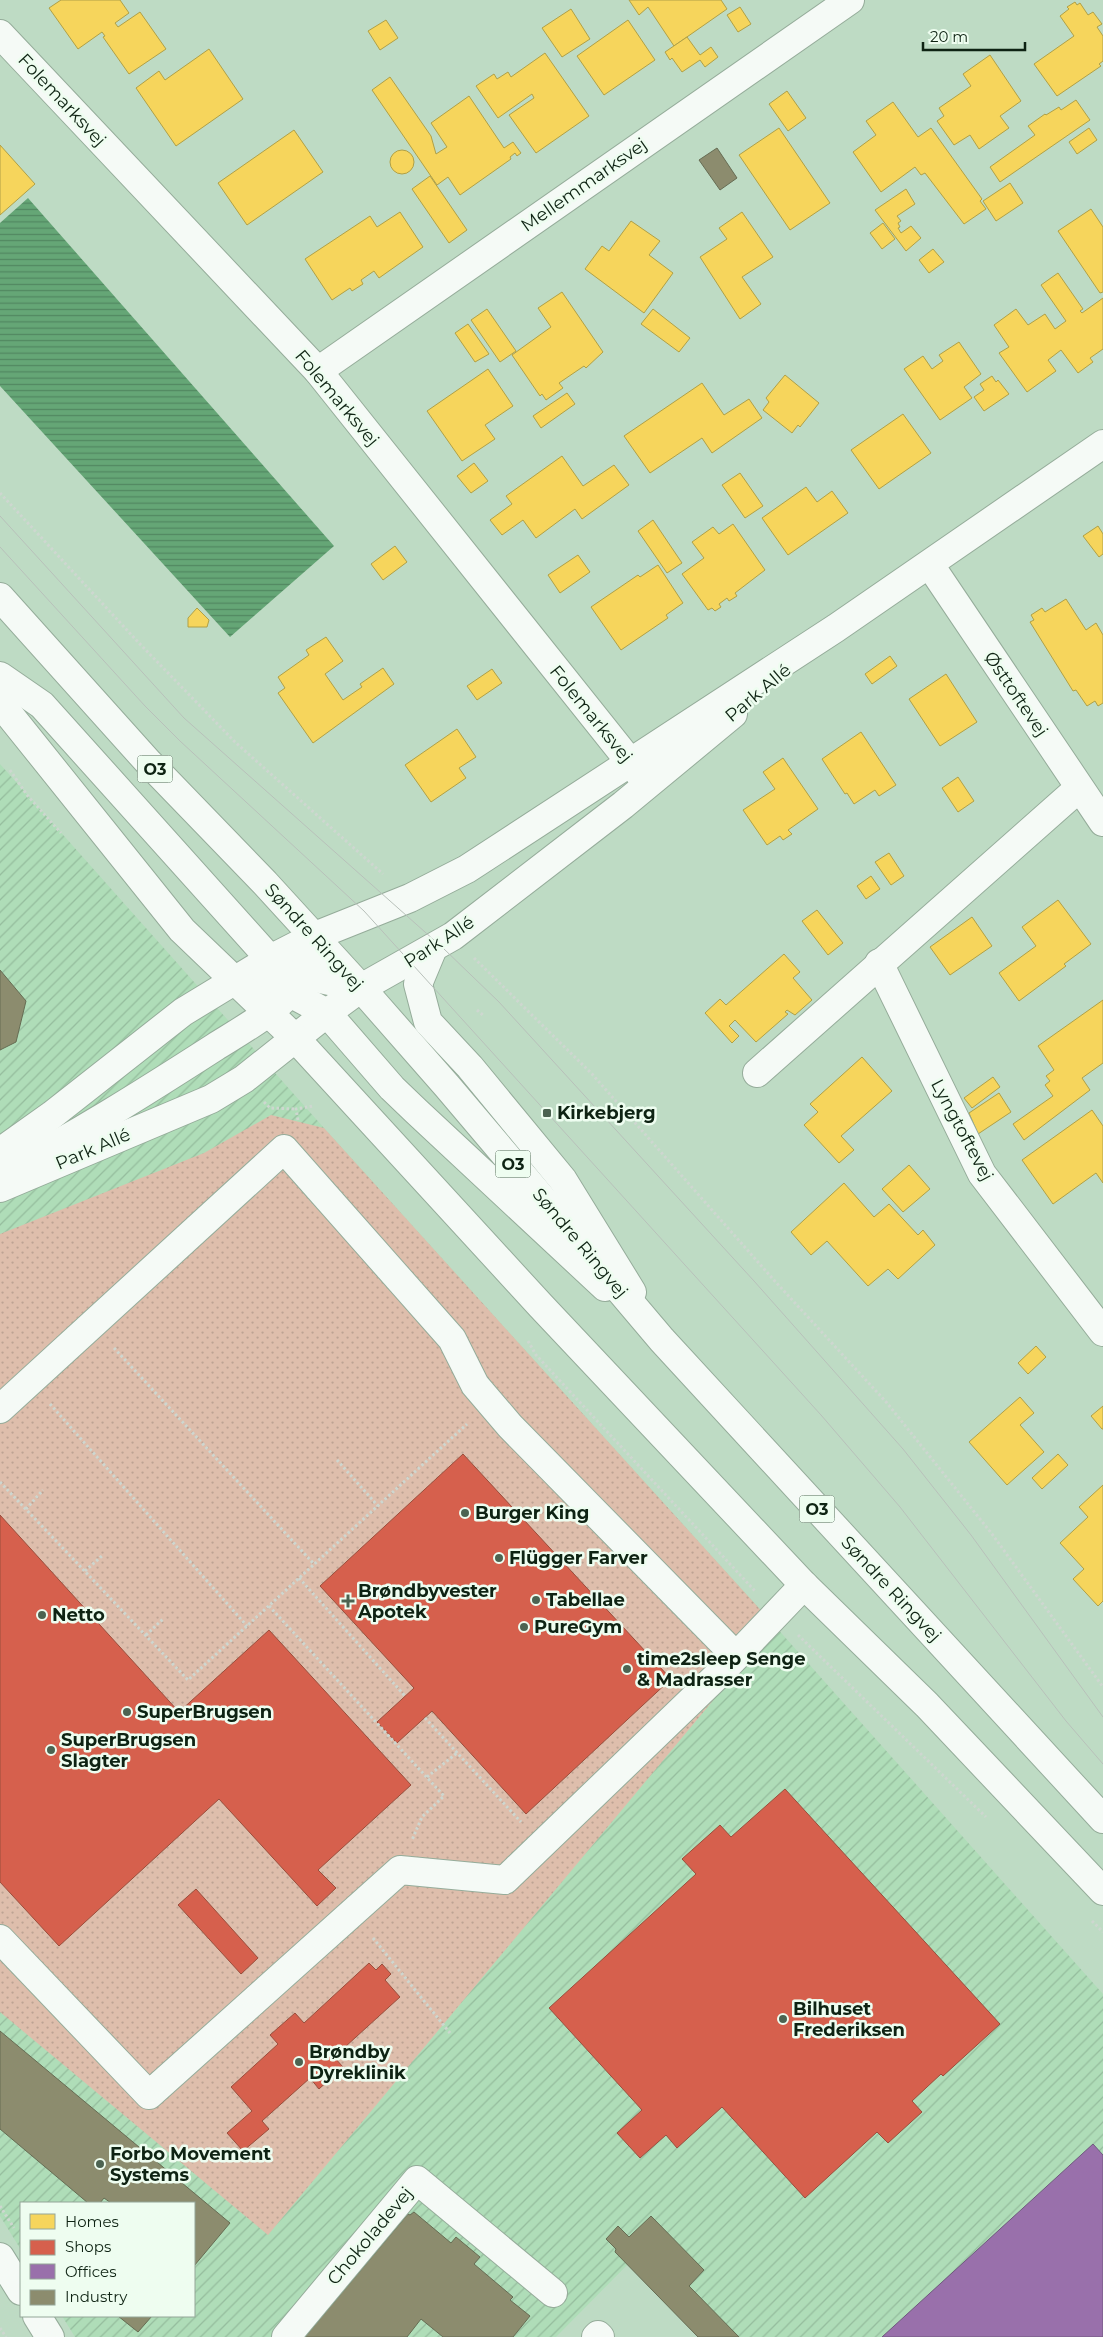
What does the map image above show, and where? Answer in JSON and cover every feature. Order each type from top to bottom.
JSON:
[{"type":"street","name":"Mellemmarksvej","points":[[318,371],[850,0]]},
{"type":"street","name":"Folemarksvej","points":[[0,34],[318,371],[648,784]]},
{"type":"street","name":"Park Allé","points":[[0,1152],[52,1115],[183,1012],[270,959],[315,936],[410,898],[467,870],[836,628],[1103,444]]},
{"type":"street","name":"Østtoftevej","points":[[930,565],[1103,822]]},
{"type":"street","name":"Søndre Ringvej","points":[[0,597],[149,763],[315,936],[362,988],[662,1340],[1103,1819]]},
{"type":"street","name":"Park Allé","points":[[0,1188],[211,1099],[244,1079],[327,1013],[362,988],[443,942],[648,784],[836,628]]},
{"type":"street","points":[[0,676],[42,706],[270,959],[327,1013],[392,1088],[662,1340]]},
{"type":"street","points":[[0,703],[160,905],[182,930],[268,1010],[296,1039],[555,1320],[804,1585],[927,1704],[1103,1891]]},
{"type":"street","points":[[757,1073],[879,963],[1079,788]]},
{"type":"street","points":[[0,1175],[55,1146],[176,1072],[268,1010],[296,984],[315,936]]},
{"type":"street","points":[[443,942],[418,984],[428,1022],[470,1067],[562,1180],[662,1340]]},
{"type":"street","name":"Lyngtoftevej","points":[[879,963],[982,1174],[1103,1332]]},
{"type":"street","points":[[236,980],[362,988]]},
{"type":"street","points":[[0,1409],[284,1149],[452,1339],[474,1385],[490,1403],[736,1656]]},
{"type":"street","points":[[0,1939],[149,2095],[400,1870],[505,1880],[543,1846],[736,1656],[804,1585]]},
{"type":"street","name":"Chokoladevej","points":[[286,2337],[417,2180],[553,2294]]},
{"type":"street","points":[[0,2256],[20,2289]]},
{"type":"street","points":[[37,2317],[50,2337]]},
{"type":"path","points":[[0,493],[138,642],[235,742],[410,898]]},
{"type":"path","points":[[443,942],[592,1074],[772,1278],[887,1404],[992,1534],[1103,1687]]},
{"type":"path","points":[[477,1010],[484,1016]]},
{"type":"path","points":[[270,1108],[296,1109]]},
{"type":"path","points":[[93,1324],[314,1564]]},
{"type":"path","points":[[30,1382],[247,1626]]},
{"type":"path","points":[[0,1482],[188,1680],[490,1403]]},
{"type":"path","points":[[337,1460],[378,1506]]},
{"type":"path","points":[[26,1509],[44,1490]]},
{"type":"path","points":[[85,1571],[104,1555]]},
{"type":"path","points":[[299,1578],[405,1696]]},
{"type":"path","points":[[269,1606],[444,1796],[422,1817],[400,1870]]},
{"type":"path","points":[[146,1635],[163,1619]]},
{"type":"path","points":[[424,1718],[543,1846]]},
{"type":"path","points":[[427,1777],[457,1753]]},
{"type":"path","points":[[374,1939],[450,2033]]},
{"type":"path","points":[[0,2206],[17,2233]]},
{"type":"path","points":[[0,2328],[6,2337]]},
{"type":"shaded area","points":[[28,198],[334,546],[230,637],[0,386],[0,223]]},
{"type":"shaded area","points":[[0,764],[324,1128],[775,1626],[1103,1994],[1103,2337],[720,2337],[639,2253],[556,2337],[75,2337],[63,2317],[195,2317],[195,2202],[20,2202],[20,2248],[0,2216]]},
{"type":"shaded area","points":[[271,1115],[324,1128],[775,1626],[268,2235],[0,2012],[0,1234],[204,1153]]},
{"type":"building: Homes","points":[[61,0],[120,0],[129,13],[115,23],[118,27],[140,12],[166,49],[129,74],[103,37],[105,36],[102,32],[78,49],[49,8]]},
{"type":"building: Homes","points":[[629,0],[721,0],[727,9],[674,46],[648,7],[639,15]]},
{"type":"building: Homes","points":[[1075,2],[1077,5],[1080,3],[1088,15],[1093,12],[1102,24],[1097,27],[1103,36],[1103,61],[1099,64],[1101,66],[1057,96],[1034,64],[1074,36],[1060,16],[1069,9],[1067,7]]},
{"type":"building: Homes","points":[[740,7],[751,24],[738,32],[727,15]]},
{"type":"building: Homes","points":[[571,9],[590,39],[562,57],[542,28]]},
{"type":"building: Homes","points":[[386,20],[398,38],[380,50],[368,31]]},
{"type":"building: Homes","points":[[628,20],[655,60],[604,95],[577,56]]},
{"type":"building: Homes","points":[[687,37],[700,55],[711,47],[718,57],[705,67],[700,60],[682,72],[665,52]]},
{"type":"building: Homes","points":[[209,49],[243,99],[176,146],[136,88],[159,71],[165,80]]},
{"type":"building: Homes","points":[[545,53],[589,116],[536,153],[509,115],[534,98],[532,94],[498,118],[476,86],[494,74],[497,79],[508,72],[511,77]]},
{"type":"building: Homes","points":[[990,55],[1021,101],[1000,116],[1009,128],[979,149],[970,135],[954,145],[937,121],[944,116],[939,108],[971,86],[963,74]]},
{"type":"building: Homes","points":[[390,77],[431,136],[436,154],[447,147],[431,123],[469,96],[504,148],[513,142],[521,153],[517,156],[515,153],[510,157],[511,159],[460,195],[448,177],[437,185],[372,90]]},
{"type":"building: Homes","points":[[787,91],[806,118],[788,131],[769,104]]},
{"type":"building: Homes","points":[[1076,100],[1090,120],[1000,182],[990,167],[1035,135],[1028,126],[1045,114],[1059,107],[1061,110]]},
{"type":"building: Homes","points":[[893,102],[918,137],[931,128],[982,199],[980,201],[986,209],[964,224],[925,173],[921,175],[915,167],[881,192],[853,152],[876,135],[866,121]]},
{"type":"building: Homes","points":[[779,128],[830,203],[790,230],[739,155]]},
{"type":"building: Homes","points":[[1089,128],[1097,140],[1077,154],[1069,142]]},
{"type":"building: Homes","points":[[294,130],[323,172],[247,225],[218,183]]},
{"type":"building: Homes","points":[[0,145],[35,184],[0,215]]},
{"type":"building: Homes","points":[[402,150],[407,151],[413,157],[413,167],[407,173],[402,174],[397,173],[391,167],[390,162],[391,157],[397,151]]},
{"type":"building: Homes","points":[[430,176],[467,230],[449,243],[412,189]]},
{"type":"building: Homes","points":[[1010,183],[1023,203],[996,221],[983,201]]},
{"type":"building: Homes","points":[[906,189],[915,204],[897,216],[901,221],[898,223],[900,227],[898,228],[901,233],[911,226],[921,238],[906,251],[875,210]]},
{"type":"building: Homes","points":[[1091,209],[1103,227],[1103,292],[1100,293],[1058,231]]},
{"type":"building: Homes","points":[[400,212],[423,247],[379,278],[374,271],[361,280],[363,284],[352,291],[350,288],[332,300],[305,259],[370,216],[377,227]]},
{"type":"building: Homes","points":[[742,212],[773,257],[742,277],[761,304],[740,319],[700,257],[727,239],[719,228]]},
{"type":"building: Homes","points":[[631,221],[660,241],[649,255],[673,273],[644,313],[585,269],[602,246],[609,251]]},
{"type":"building: Homes","points":[[883,223],[895,239],[882,249],[870,233]]},
{"type":"building: Homes","points":[[933,249],[944,262],[929,273],[919,260]]},
{"type":"building: Homes","points":[[1058,273],[1083,309],[1080,311],[1082,313],[1103,298],[1103,349],[1090,358],[1093,362],[1078,373],[1061,350],[1048,360],[1056,371],[1027,392],[999,353],[1009,347],[994,325],[1016,309],[1028,325],[1045,314],[1055,329],[1066,321],[1041,285]]},
{"type":"building: Homes","points":[[562,292],[603,352],[586,368],[584,366],[559,383],[563,388],[546,400],[542,394],[540,396],[512,355],[551,327],[538,308]]},
{"type":"building: Homes","points":[[487,309],[516,351],[500,362],[471,320]]},
{"type":"building: Homes","points":[[653,309],[690,338],[679,352],[641,324]]},
{"type":"building: Homes","points":[[468,324],[489,354],[475,362],[455,333]]},
{"type":"building: Homes","points":[[959,342],[981,374],[964,387],[972,398],[940,420],[904,369],[923,356],[932,369],[943,361],[939,355]]},
{"type":"building: Homes","points":[[488,369],[513,406],[485,425],[495,439],[462,461],[427,411]]},
{"type":"building: Homes","points":[[785,375],[819,403],[800,427],[798,425],[792,433],[763,410],[769,402],[766,398]]},
{"type":"building: Homes","points":[[992,376],[996,382],[998,380],[1009,394],[984,411],[974,397],[984,390],[980,384]]},
{"type":"building: Homes","points":[[702,383],[724,415],[749,399],[762,418],[712,453],[702,438],[650,473],[624,436]]},
{"type":"building: Homes","points":[[567,393],[575,404],[541,428],[533,416]]},
{"type":"building: Homes","points":[[903,414],[931,453],[879,489],[851,450]]},
{"type":"building: Homes","points":[[562,456],[583,486],[614,465],[629,485],[582,519],[575,509],[536,538],[523,520],[502,535],[490,520],[512,504],[506,496]]},
{"type":"building: Homes","points":[[474,463],[488,481],[471,493],[457,476]]},
{"type":"building: Homes","points":[[740,473],[763,506],[745,518],[722,485]]},
{"type":"building: Homes","points":[[806,487],[817,502],[832,491],[848,513],[788,555],[762,518]]},
{"type":"building: Homes","points":[[653,520],[682,563],[667,573],[638,531]]},
{"type":"building: Homes","points":[[733,524],[765,570],[735,593],[737,596],[729,601],[727,598],[719,604],[721,607],[715,611],[712,608],[708,610],[682,574],[704,558],[692,542],[713,527],[719,534]]},
{"type":"building: Homes","points":[[1098,526],[1103,534],[1103,554],[1099,557],[1083,536]]},
{"type":"building: Homes","points":[[395,546],[407,562],[383,580],[371,564]]},
{"type":"building: Homes","points":[[578,555],[590,572],[560,593],[548,575]]},
{"type":"building: Homes","points":[[658,565],[683,603],[666,615],[668,618],[621,650],[591,607],[638,575],[640,577]]},
{"type":"building: Homes","points":[[1066,599],[1086,630],[1096,623],[1103,635],[1103,703],[1098,706],[1095,701],[1087,706],[1076,690],[1073,691],[1030,622],[1034,620],[1031,615],[1042,608],[1045,612]]},
{"type":"building: Homes","points":[[197,608],[209,620],[207,627],[188,627],[188,618]]},
{"type":"building: Homes","points":[[326,637],[343,661],[325,674],[343,700],[362,687],[360,684],[383,668],[394,684],[313,743],[278,693],[285,688],[278,677],[309,655],[306,650]]},
{"type":"building: Homes","points":[[890,656],[897,666],[872,684],[865,674]]},
{"type":"building: Homes","points":[[492,669],[502,683],[477,700],[467,686]]},
{"type":"building: Homes","points":[[946,674],[977,722],[940,746],[909,699]]},
{"type":"building: Homes","points":[[457,729],[476,757],[459,768],[466,778],[431,802],[405,765]]},
{"type":"building: Homes","points":[[861,732],[896,785],[879,796],[875,790],[854,804],[847,793],[845,794],[822,759]]},
{"type":"building: Homes","points":[[783,758],[818,809],[788,830],[792,834],[783,840],[780,836],[767,845],[743,810],[775,789],[763,772]]},
{"type":"building: Homes","points":[[958,777],[974,801],[958,812],[942,788]]},
{"type":"building: Homes","points":[[889,853],[904,876],[891,885],[875,862]]},
{"type":"building: Homes","points":[[871,876],[880,889],[866,899],[857,886]]},
{"type":"building: Homes","points":[[1058,900],[1091,944],[1064,964],[1066,966],[1019,1001],[999,973],[1036,946],[1022,927]]},
{"type":"building: Homes","points":[[817,910],[843,943],[828,955],[802,921]]},
{"type":"building: Homes","points":[[972,917],[992,946],[950,975],[930,947]]},
{"type":"building: Homes","points":[[784,954],[800,972],[793,978],[812,1000],[795,1015],[787,1010],[785,1012],[788,1014],[756,1042],[735,1020],[729,1026],[739,1036],[732,1043],[705,1013],[720,999],[726,1005]]},
{"type":"building: Homes","points":[[1103,1000],[1103,1063],[1082,1078],[1090,1090],[1024,1140],[1013,1124],[1053,1096],[1045,1085],[1050,1081],[1046,1076],[1054,1070],[1038,1046]]},
{"type":"building: Homes","points":[[862,1057],[892,1091],[841,1136],[854,1150],[839,1163],[804,1125],[818,1112],[810,1104]]},
{"type":"building: Homes","points":[[993,1077],[1000,1087],[972,1108],[964,1098]]},
{"type":"building: Homes","points":[[999,1093],[1011,1112],[978,1134],[969,1113]]},
{"type":"building: Homes","points":[[1092,1110],[1103,1126],[1103,1183],[1096,1173],[1053,1204],[1022,1160]]},
{"type":"building: Homes","points":[[909,1165],[930,1189],[903,1212],[882,1189]]},
{"type":"building: Homes","points":[[844,1183],[874,1217],[889,1204],[918,1235],[923,1230],[935,1245],[898,1279],[888,1269],[868,1286],[827,1241],[811,1255],[791,1232]]},
{"type":"building: Homes","points":[[1036,1346],[1046,1357],[1028,1374],[1018,1363]]},
{"type":"building: Homes","points":[[1020,1397],[1034,1413],[1020,1425],[1044,1452],[1007,1485],[969,1442]]},
{"type":"building: Homes","points":[[1103,1406],[1103,1429],[1102,1429],[1091,1416]]},
{"type":"building: Homes","points":[[1058,1454],[1068,1465],[1042,1489],[1032,1478]]},
{"type":"building: Homes","points":[[1103,1485],[1103,1601],[1098,1606],[1073,1579],[1084,1569],[1060,1543],[1088,1517],[1079,1507]]},
{"type":"building: Shops","points":[[463,1454],[671,1679],[526,1814],[432,1711],[397,1743],[377,1722],[414,1688],[320,1586]]},
{"type":"building: Shops","points":[[0,1515],[179,1712],[269,1630],[411,1785],[318,1870],[336,1888],[317,1906],[219,1799],[59,1946],[0,1882]]},
{"type":"building: Shops","points":[[785,1789],[1000,2024],[943,2076],[941,2074],[912,2101],[922,2112],[888,2143],[877,2132],[805,2198],[722,2107],[677,2148],[666,2135],[640,2158],[617,2133],[642,2110],[549,2008],[696,1874],[682,1859],[720,1825],[731,1837]]},
{"type":"building: Shops","points":[[196,1889],[258,1958],[241,1974],[178,1905]]},
{"type":"building: Shops","name":"Brøndby Dyreklinik","points":[[369,1963],[376,1970],[382,1964],[391,1974],[385,1980],[400,1997],[334,2057],[343,2067],[319,2089],[310,2078],[262,2121],[269,2129],[243,2151],[227,2133],[252,2111],[231,2087],[278,2044],[270,2035],[295,2013],[304,2023]]},
{"type":"building: Offices","points":[[1093,2144],[1103,2155],[1103,2337],[882,2337]]},
{"type":"building: Industry","points":[[717,148],[737,178],[720,190],[699,160]]},
{"type":"building: Industry","points":[[0,970],[26,1001],[16,1042],[0,1050]]},
{"type":"building: Industry","name":"Forbo Movement Systems","points":[[0,2031],[230,2223],[195,2265],[195,2202],[110,2202],[104,2198],[101,2202],[87,2202],[0,2129]]},
{"type":"building: Industry","points":[[414,2212],[451,2243],[456,2237],[480,2257],[474,2264],[513,2297],[510,2300],[530,2316],[513,2337],[443,2337],[421,2319],[407,2337],[305,2337],[408,2214],[410,2215]]},
{"type":"building: Industry","points":[[651,2216],[704,2270],[689,2286],[739,2337],[698,2337],[615,2252],[616,2249],[606,2239],[618,2226],[629,2237]]},
{"type":"building: Industry","points":[[119,2317],[151,2317],[138,2332]]},
{"type":"tram line","points":[[0,516],[184,718],[443,948],[499,1002],[754,1281],[903,1449],[971,1535],[1103,1717]]},
{"type":"tram line","points":[[0,547],[145,706],[180,741],[364,911],[821,1415],[900,1507],[1066,1721],[1103,1764]]},
{"type":"place","name":"Kirkebjerg","points":[[547,1113]]},
{"type":"place","name":"Burger King","points":[[465,1513]]},
{"type":"place","name":"Flügger Farver","points":[[499,1558]]},
{"type":"place","name":"Tabellae","points":[[536,1600]]},
{"type":"place","name":"Brøndbyvester Apotek","points":[[348,1601]]},
{"type":"place","name":"Netto","points":[[42,1615]]},
{"type":"place","name":"PureGym","points":[[524,1627]]},
{"type":"place","name":"time2sleep Senge & Madrasser","points":[[627,1669]]},
{"type":"place","name":"SuperBrugsen","points":[[127,1712]]},
{"type":"place","name":"SuperBrugsen Slagter","points":[[51,1750]]},
{"type":"place","name":"Bilhuset Frederiksen","points":[[783,2019]]},
{"type":"place","name":"Brøndby Dyreklinik","points":[[299,2062]]},
{"type":"place","name":"Forbo Movement Systems","points":[[100,2164]]}]
